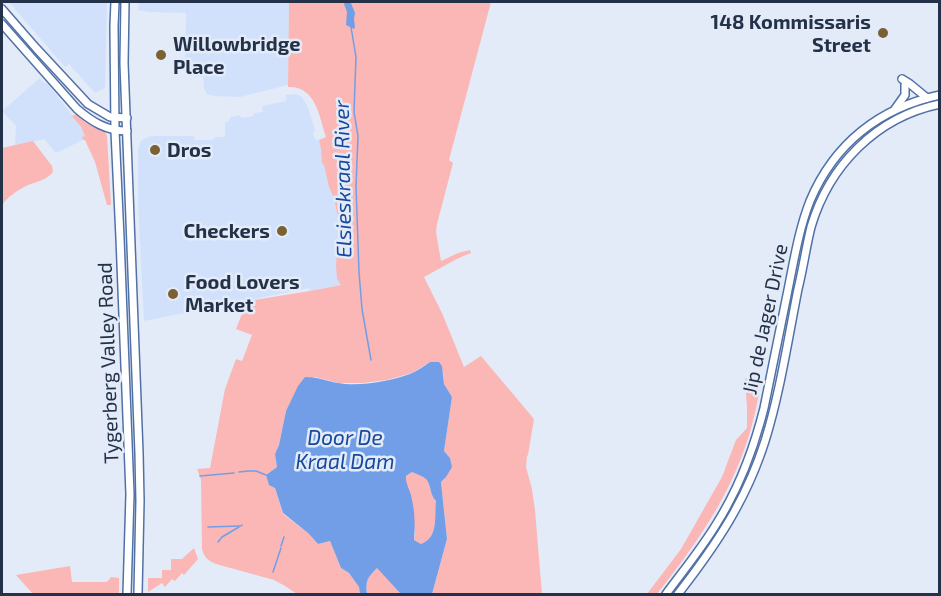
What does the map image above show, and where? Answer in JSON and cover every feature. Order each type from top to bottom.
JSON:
[{"type":"main road","name":"Tygerberg Valley Road","points":[[125,2],[124,50],[139,453],[138,594]]},
{"type":"main road","name":"Tygerberg Valley Road","points":[[114,3],[114,104],[130,494],[127,594]]},
{"type":"main road","points":[[2,9],[94,109],[105,116],[127,118]]},
{"type":"main road","points":[[2,24],[77,109],[100,125],[115,131],[128,131]]},
{"type":"main road","points":[[36,48],[39,57],[48,68],[47,76]]},
{"type":"main road","points":[[895,110],[905,95],[903,82],[910,84],[927,98]]},
{"type":"main road","name":"Jip de Jager Drive","points":[[666,594],[718,522],[747,465],[764,408],[798,240],[810,201],[820,180],[836,156],[858,133],[895,110],[939,95]]},
{"type":"main road","points":[[84,100],[102,109],[109,109],[114,104]]},
{"type":"main road","name":"Jip de Jager Drive","points":[[678,594],[711,552],[728,525],[760,456],[772,415],[812,226],[828,186],[847,159],[875,132],[902,116],[939,104]]},
{"type":"shaded area","points":[[9,2],[107,2],[105,88],[95,93],[69,64],[65,67]]},
{"type":"shaded area","points":[[139,2],[289,2],[288,85],[240,97],[207,94],[203,77],[194,77],[194,70],[185,70],[186,13],[138,10]]},
{"type":"shaded area","points":[[289,2],[491,2],[449,160],[453,163],[436,232],[441,261],[458,253],[470,250],[471,253],[424,277],[442,313],[464,367],[481,356],[534,419],[526,467],[535,510],[542,594],[432,594],[447,539],[441,482],[446,477],[450,458],[444,451],[452,397],[444,384],[443,372],[430,362],[412,373],[387,380],[339,383],[315,377],[286,411],[275,454],[277,467],[266,475],[269,484],[275,488],[283,514],[308,533],[318,544],[330,541],[341,568],[349,573],[359,587],[360,594],[297,594],[274,580],[213,563],[204,554],[201,480],[197,469],[210,468],[225,389],[236,359],[242,361],[252,335],[236,329],[247,301],[341,285],[337,279],[336,265],[337,254],[342,244],[341,234],[334,198],[322,163],[319,140],[326,137],[315,104],[310,97],[305,91],[288,87]]},
{"type":"shaded area","points":[[40,78],[48,84],[81,127],[85,136],[82,137],[83,140],[56,153],[44,139],[15,145],[16,126],[2,111]]},
{"type":"shaded area","points":[[286,95],[301,96],[308,107],[315,130],[313,133],[321,146],[329,187],[334,198],[342,244],[337,254],[341,285],[310,291],[309,288],[144,321],[138,203],[138,149],[141,141],[153,136],[194,136],[195,140],[225,137],[225,123],[230,120],[230,117],[253,116],[254,113],[263,112],[262,106],[286,101]]},
{"type":"shaded area","points":[[76,114],[86,123],[105,132],[107,136],[111,205],[107,205],[95,162],[82,137],[85,136],[72,116]]},
{"type":"shaded area","points":[[33,141],[52,166],[53,172],[44,179],[19,190],[2,205],[2,148]]},
{"type":"shaded area","points":[[745,378],[755,383],[759,394],[744,451],[733,476],[721,501],[692,547],[657,594],[647,594],[681,549],[722,477],[736,440],[747,428]]},
{"type":"shaded area","points":[[412,472],[426,479],[436,501],[433,532],[427,541],[421,544],[414,540],[415,533],[405,481],[406,476]]},
{"type":"shaded area","points":[[194,548],[198,559],[184,575],[182,573],[175,581],[172,579],[165,587],[162,583],[148,592],[148,578],[162,578],[162,570],[171,570],[171,559],[182,559]]},
{"type":"shaded area","points":[[70,566],[72,582],[107,582],[111,577],[119,578],[119,594],[33,594],[16,575]]},
{"type":"shaded area","points":[[377,567],[401,594],[367,594],[368,579]]},
{"type":"water","points":[[345,2],[351,3],[355,13],[354,29],[346,25]]},
{"type":"water","name":"Door De Kraal Dam","points":[[430,362],[439,362],[442,366],[444,384],[452,397],[444,451],[450,458],[452,467],[441,482],[447,539],[432,594],[401,594],[377,568],[368,580],[367,594],[360,594],[359,587],[349,573],[341,568],[330,541],[318,544],[283,513],[275,488],[269,485],[266,475],[277,467],[275,454],[286,411],[305,377],[346,384],[365,384],[402,377]],"holes":[[[412,472],[426,479],[436,501],[433,532],[431,537],[421,544],[414,540],[414,509],[406,479],[406,476]]]},
{"type":"waterway","name":"Elsieskraal River","points":[[351,27],[356,57],[354,112],[358,136],[356,186],[359,272],[362,309],[371,360]]},
{"type":"waterway","points":[[239,472],[248,471]]},
{"type":"waterway","points":[[249,471],[266,475]]},
{"type":"waterway","points":[[200,476],[234,473]]},
{"type":"waterway","points":[[208,527],[240,526]]},
{"type":"waterway","points":[[218,542],[239,527]]},
{"type":"waterway","points":[[281,546],[284,537]]},
{"type":"waterway","points":[[273,572],[281,548]]},
{"type":"place","name":"148 Kommissaris Street","points":[[883,33]]},
{"type":"place","name":"Willowbridge Place","points":[[161,55]]},
{"type":"place","name":"Dros","points":[[155,150]]},
{"type":"place","name":"Checkers","points":[[282,231]]},
{"type":"place","name":"Food Lovers Market","points":[[173,294]]}]
